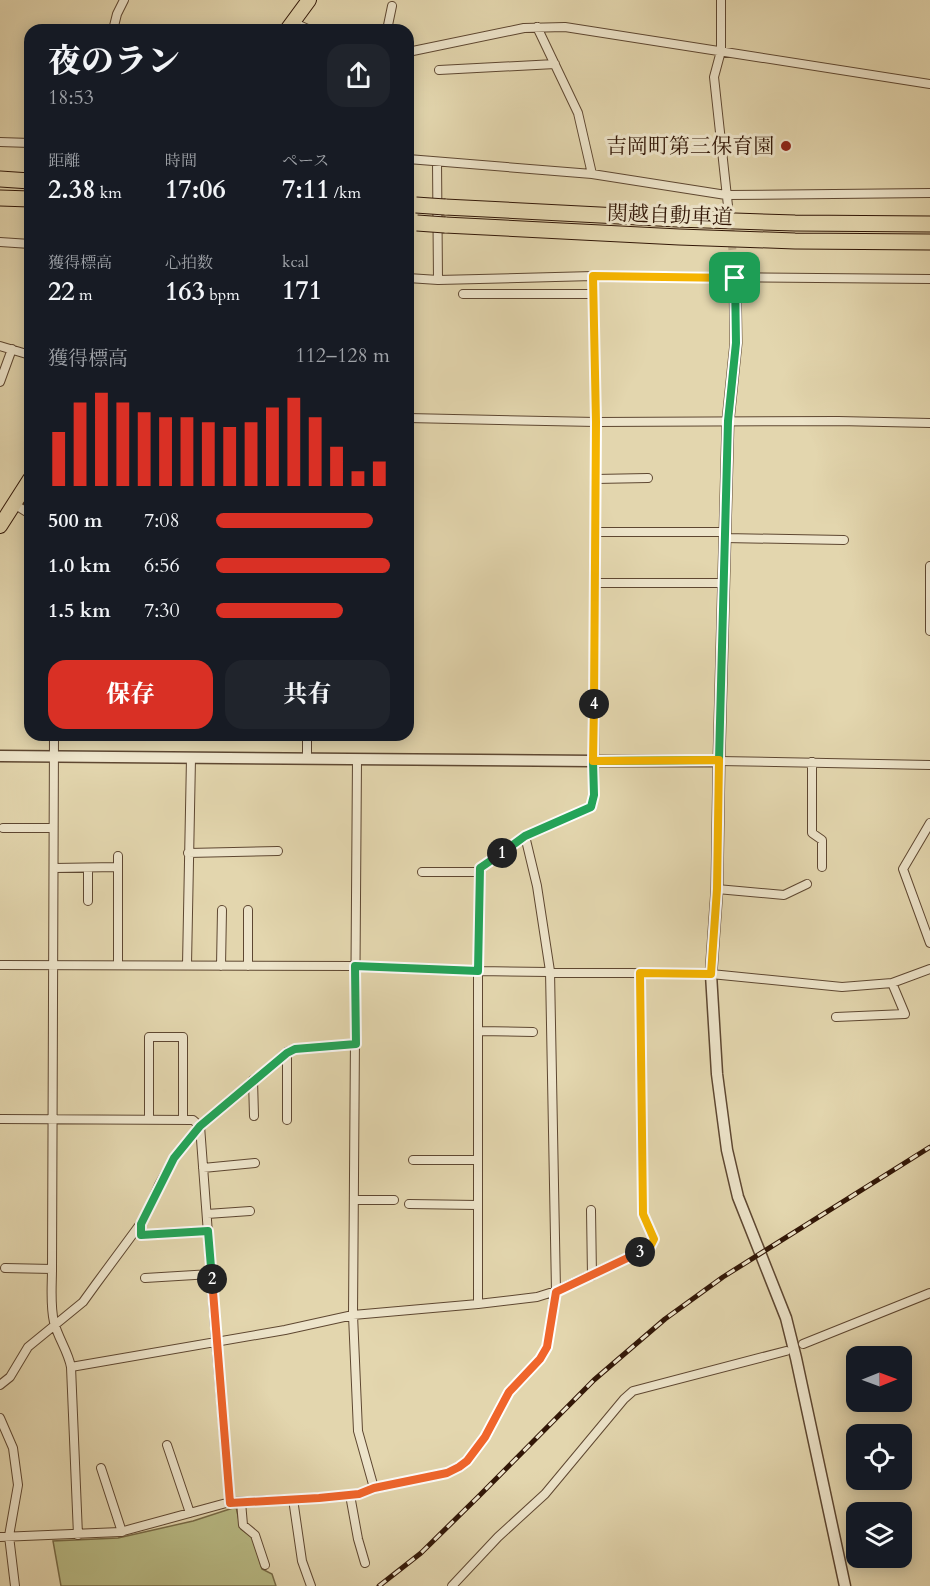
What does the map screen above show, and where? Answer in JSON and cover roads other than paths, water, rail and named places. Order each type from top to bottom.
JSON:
[{"type":"highway","points":[[0,179],[24,181]]},
{"type":"highway","points":[[0,198],[24,199]]},
{"type":"highway","name":"関越自動車道","points":[[414,205],[759,222],[930,224]]},
{"type":"highway","name":"関越自動車道","points":[[414,223],[679,237],[930,242]]},
{"type":"main road","points":[[291,24],[309,0]]},
{"type":"main road","points":[[0,526],[24,488]]},
{"type":"street","points":[[115,24],[124,0]]},
{"type":"street","points":[[722,0],[721,51],[714,77],[728,206]]},
{"type":"street","points":[[388,24],[392,6]]},
{"type":"street","points":[[537,27],[578,113],[592,174]]},
{"type":"street","points":[[414,51],[513,30],[565,27],[930,84]]},
{"type":"street","points":[[439,70],[555,64]]},
{"type":"street","points":[[0,142],[24,143]]},
{"type":"street","points":[[414,160],[592,174],[726,195],[930,193]]},
{"type":"street","points":[[437,162],[438,280]]},
{"type":"street","points":[[0,242],[24,244]]},
{"type":"street","points":[[734,265],[736,343],[728,421],[717,889],[711,974],[717,1074],[727,1150],[738,1197],[786,1318],[845,1586]]},
{"type":"street","points":[[478,1304],[480,868],[525,836],[591,807],[594,795],[596,422],[593,276]]},
{"type":"street","points":[[414,278],[438,280],[593,276],[930,279]]},
{"type":"street","points":[[463,294],[594,294]]},
{"type":"street","points":[[0,346],[24,353]]},
{"type":"street","points":[[0,382],[12,349]]},
{"type":"street","points":[[414,418],[596,422],[930,423]]},
{"type":"street","points":[[595,479],[648,478]]},
{"type":"street","points":[[14,504],[24,510]]},
{"type":"street","points":[[595,532],[844,540]]},
{"type":"street","points":[[930,566],[930,631]]},
{"type":"street","points":[[594,583],[724,584]]},
{"type":"street","points":[[54,741],[53,1314],[71,1367],[78,1535]]},
{"type":"street","points":[[307,741],[307,759]]},
{"type":"street","points":[[0,756],[719,760],[930,765]]},
{"type":"street","points":[[187,965],[191,758]]},
{"type":"street","points":[[357,759],[353,1315],[358,1431],[374,1488]]},
{"type":"street","points":[[812,762],[812,833],[822,840],[822,867]]},
{"type":"street","points":[[930,823],[903,869],[930,943]]},
{"type":"street","points":[[3,828],[53,828]]},
{"type":"street","points":[[4,1536],[122,1532],[230,1503],[359,1494],[374,1488],[447,1473],[467,1461],[485,1437],[509,1392],[540,1359],[547,1347],[556,1292],[550,971],[537,885],[525,836]]},
{"type":"street","points":[[189,853],[278,851]]},
{"type":"street","points":[[118,856],[118,965]]},
{"type":"street","points":[[54,868],[118,867]]},
{"type":"street","points":[[88,868],[88,901]]},
{"type":"street","points":[[422,872],[480,872]]},
{"type":"street","points":[[717,889],[784,896],[807,884]]},
{"type":"street","points":[[221,966],[222,910]]},
{"type":"street","points":[[248,910],[248,966]]},
{"type":"street","points":[[0,965],[355,966],[478,971],[711,974],[842,987],[892,983],[930,969]]},
{"type":"street","points":[[71,1367],[285,1330],[353,1315],[537,1297],[556,1292],[650,1247],[654,1239],[643,1214],[640,973]]},
{"type":"street","points":[[836,1017],[905,1014],[892,983]]},
{"type":"street","points":[[478,1031],[532,1032]]},
{"type":"street","points":[[149,1120],[149,1037],[183,1037],[183,1120]]},
{"type":"street","points":[[0,1385],[10,1377],[28,1347],[83,1302],[141,1224],[174,1158],[200,1126],[287,1053],[295,1049],[356,1044]]},
{"type":"street","points":[[287,1053],[288,1120]]},
{"type":"street","points":[[253,1080],[254,1116]]},
{"type":"street","points":[[0,1119],[194,1120],[200,1126],[230,1503]]},
{"type":"street","points":[[413,1160],[477,1160]]},
{"type":"street","points":[[203,1168],[255,1163]]},
{"type":"street","points":[[354,1200],[394,1200]]},
{"type":"street","points":[[409,1204],[477,1205]]},
{"type":"street","points":[[591,1210],[592,1276]]},
{"type":"street","points":[[207,1214],[250,1211]]},
{"type":"street","points":[[141,1224],[141,1235],[208,1231]]},
{"type":"street","points":[[5,1268],[52,1269]]},
{"type":"street","points":[[145,1278],[211,1274]]},
{"type":"street","points":[[803,1344],[930,1293]]},
{"type":"street","points":[[452,1586],[498,1537],[545,1494],[633,1391],[786,1351]]},
{"type":"street","points":[[0,1418],[13,1448],[18,1485],[4,1536],[15,1586]]},
{"type":"street","points":[[167,1445],[190,1513]]},
{"type":"street","points":[[101,1468],[122,1532]]},
{"type":"street","points":[[350,1495],[364,1563]]},
{"type":"street","points":[[293,1499],[302,1562],[311,1586]]},
{"type":"street","points":[[242,1502],[243,1526],[255,1535],[265,1565]]},
{"type":"tunnel","points":[[728,206],[734,265]]},
{"type":"railway","points":[[379,1586],[421,1553],[594,1380],[665,1319],[723,1277],[930,1147]]},
{"type":"place","name":"吉岡町第三保育園","points":[[786,146]]}]
